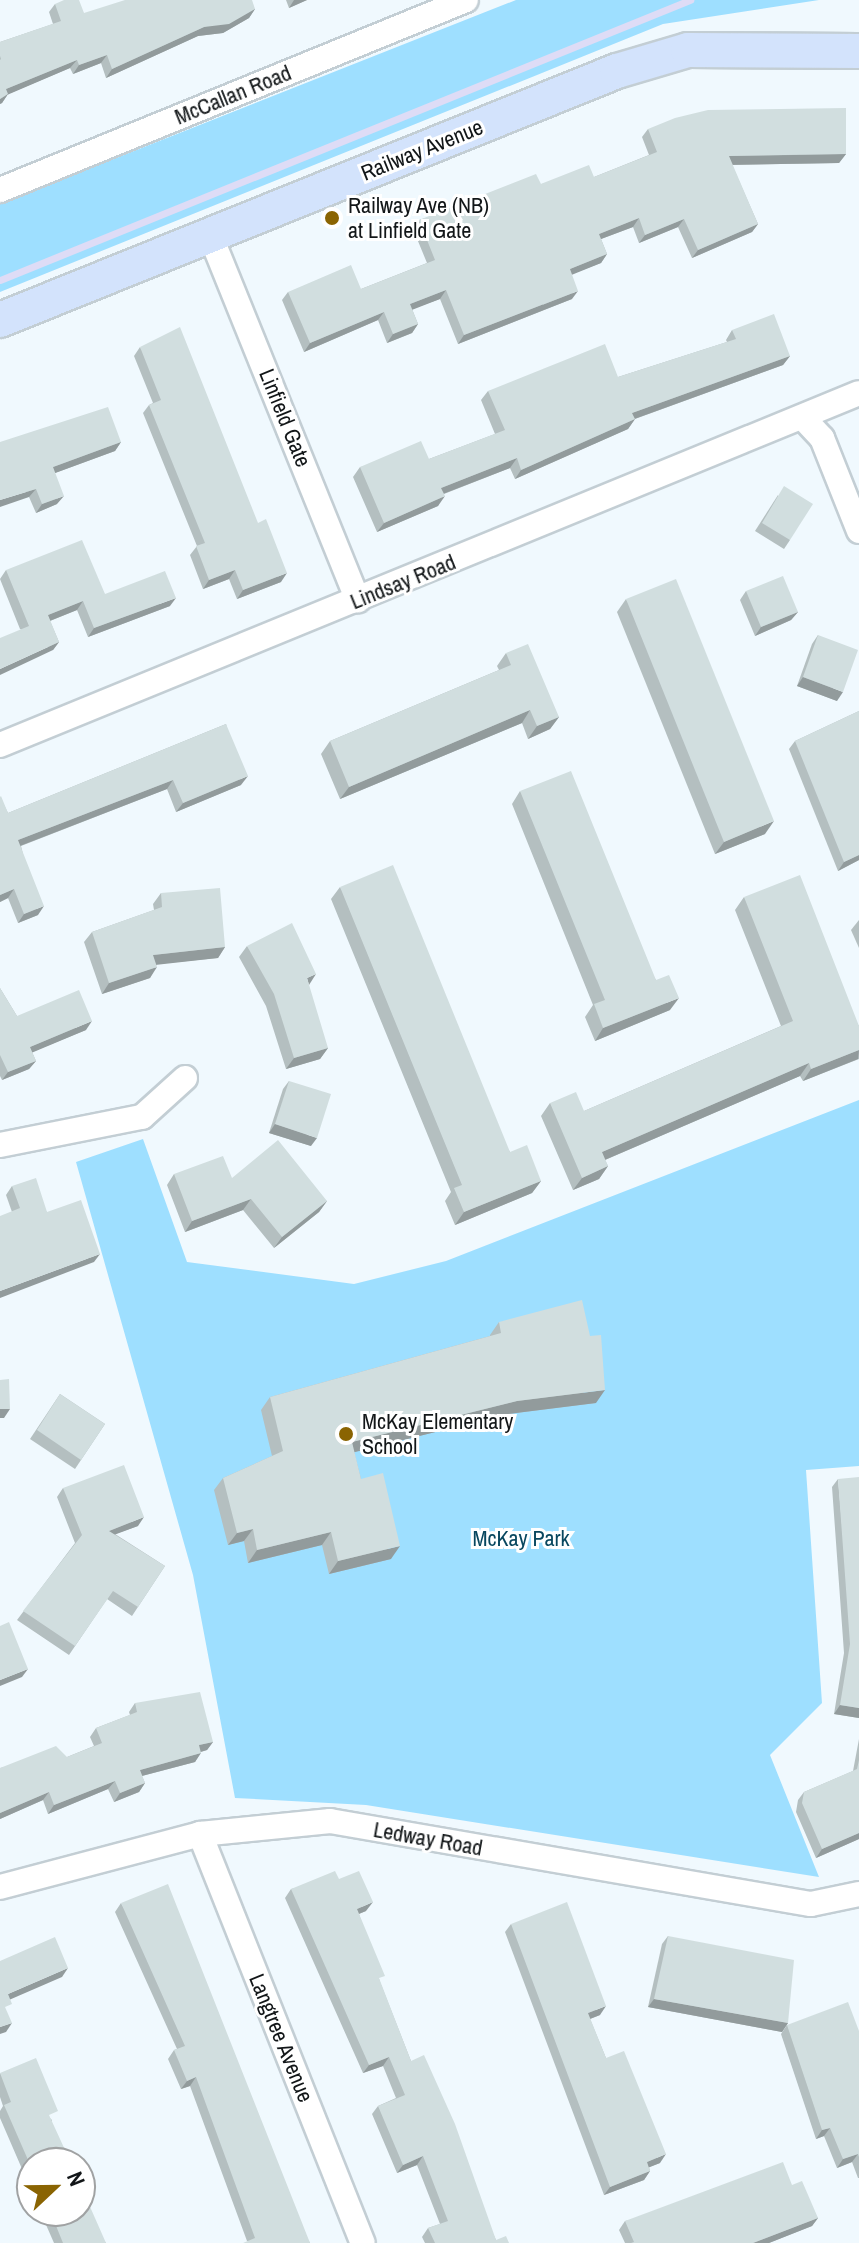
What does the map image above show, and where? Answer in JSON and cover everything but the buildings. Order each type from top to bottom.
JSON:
[{"type":"main road","name":"Railway Avenue","points":[[0,320],[673,54],[746,45],[859,51]]},
{"type":"street","name":"McCallan Road","points":[[0,190],[466,0]]},
{"type":"street","name":"Linfield Gate","points":[[211,237],[358,600]]},
{"type":"street","name":"Lindsay Road","points":[[0,745],[805,420],[859,393]]},
{"type":"street","points":[[805,420],[822,438],[859,531]]},
{"type":"street","points":[[0,1145],[142,1117],[185,1078]]},
{"type":"street","name":"Ledway Road","points":[[0,1887],[200,1834],[330,1821],[811,1904],[859,1894]]},
{"type":"street","name":"Langtree Avenue","points":[[200,1834],[363,2243]]},
{"type":"green space","points":[[516,0],[819,0],[663,24],[0,292],[0,204]]},
{"type":"green space","name":"McKay Park","points":[[859,1100],[859,1466],[806,1470],[822,1703],[770,1755],[819,1877],[366,1805],[235,1798],[193,1575],[76,1162],[143,1139],[187,1262],[354,1284],[446,1261]]},
{"type":"waterway","points":[[0,280],[690,0]]},
{"type":"place","name":"Railway Ave (NB) at Linfield Gate","points":[[332,218]]},
{"type":"place","name":"McKay Elementary School","points":[[346,1434]]}]
